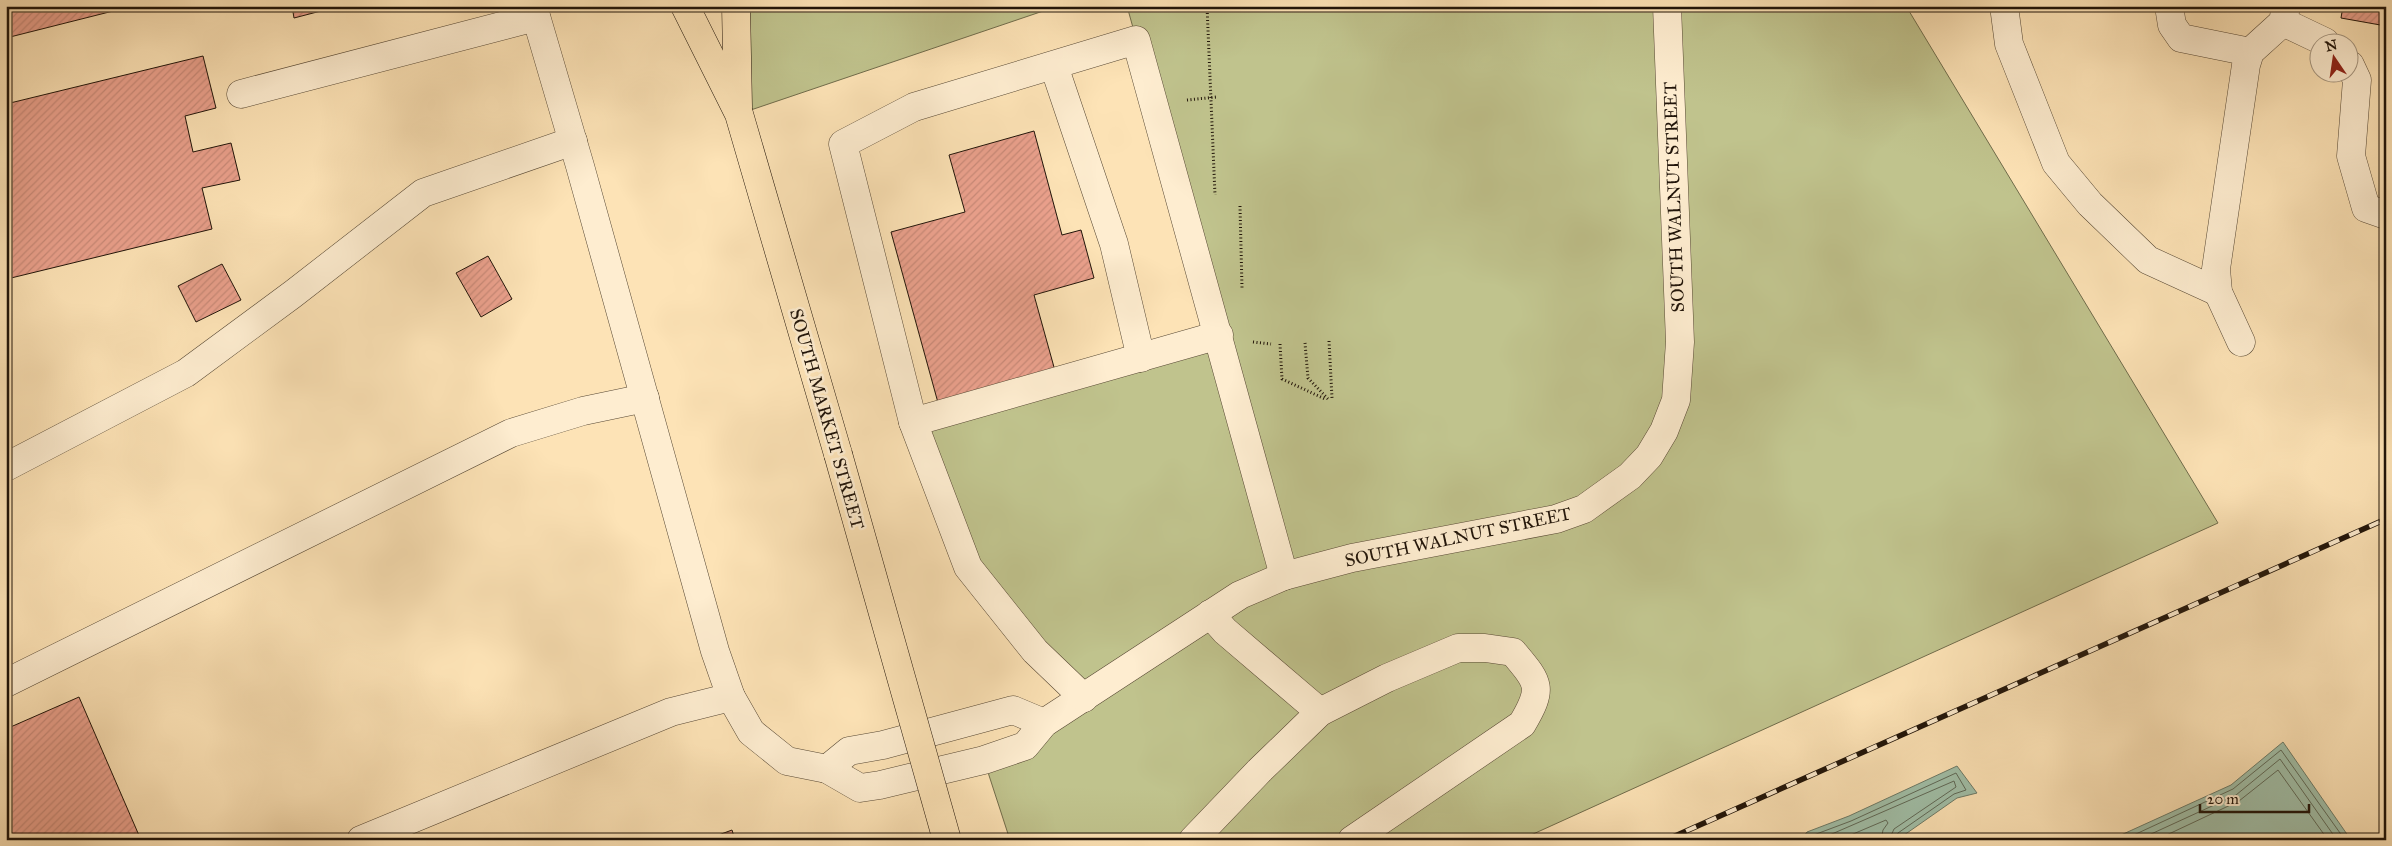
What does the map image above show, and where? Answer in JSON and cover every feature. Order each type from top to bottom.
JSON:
[{"type":"main road","name":"SOUTH MARKET STREET","points":[[685,6],[738,114],[838,454],[947,840]]},
{"type":"main road","points":[[736,6],[738,114]]},
{"type":"street","name":"SOUTH WALNUT STREET","points":[[827,769],[860,788],[880,786],[984,760],[1025,746],[1044,724],[1240,595],[1284,576],[1352,558],[1556,519],[1584,509],[1608,494],[1630,476],[1649,456],[1664,430],[1676,400],[1680,342],[1667,6]]},
{"type":"street","points":[[2004,6],[2009,44],[2056,162],[2090,204],[2148,260],[2218,292]]},
{"type":"street","points":[[2169,6],[2172,25],[2181,38],[2250,52]]},
{"type":"street","points":[[240,94],[534,12],[716,651],[731,697],[751,732],[787,761],[827,769],[849,751],[883,745],[1013,710],[1044,724]]},
{"type":"street","points":[[2241,342],[2218,292],[2216,269],[2250,52],[2284,14],[2310,32]]},
{"type":"street","points":[[1084,698],[1035,651],[968,567],[913,422],[843,144],[914,107],[1136,40],[1284,576]]},
{"type":"street","points":[[1054,66],[1114,244],[1141,358]]},
{"type":"street","points":[[2357,82],[2351,156],[2366,208],[2386,214]]},
{"type":"street","points":[[6,467],[186,373],[293,294],[423,192],[572,141]]},
{"type":"street","points":[[913,422],[1219,335]]},
{"type":"street","points":[[6,683],[511,433],[583,411],[645,398]]},
{"type":"street","points":[[1210,614],[1225,631],[1320,712]]},
{"type":"street","points":[[1193,840],[1259,771],[1320,712],[1387,678],[1458,648],[1485,648],[1513,652],[1535,678],[1536,700],[1522,724],[1352,840]]},
{"type":"street","points":[[361,840],[671,712],[731,697]]},
{"type":"path","points":[[1207,6],[1215,197]]},
{"type":"path","points":[[1240,206],[1243,297]]},
{"type":"path","points":[[1236,279],[1242,288]]},
{"type":"path","points":[[1248,337],[1254,343],[1271,344]]},
{"type":"path","points":[[1328,399],[1330,342]]},
{"type":"path","points":[[1305,343],[1308,378],[1328,399]]},
{"type":"path","points":[[1280,344],[1282,379],[1328,399]]},
{"type":"green space","points":[[730,6],[1058,6],[739,114]]},
{"type":"green space","points":[[1127,6],[1906,6],[2218,523],[1520,840],[1010,840],[984,760],[1084,697],[968,567],[913,422],[1218,335]]},
{"type":"water","points":[[2283,742],[2351,840],[2110,840],[2231,785]]},
{"type":"water","points":[[1957,766],[1977,793],[1957,798],[1897,840],[1801,840],[1807,832],[1849,816]]},
{"type":"building","points":[[6,6],[133,6],[6,38]]},
{"type":"building","points":[[292,6],[340,6],[294,18]]},
{"type":"building","points":[[2343,6],[2386,6],[2386,26],[2341,18]]},
{"type":"building","points":[[203,56],[216,108],[185,116],[193,152],[231,143],[240,180],[202,188],[212,229],[11,278],[6,259],[6,104]]},
{"type":"building","points":[[1034,131],[1062,235],[1081,230],[1094,278],[1034,295],[1057,378],[940,410],[891,232],[965,212],[949,155]]},
{"type":"building","points":[[488,256],[512,299],[481,317],[456,273]]},
{"type":"building","points":[[222,264],[241,300],[196,322],[178,286]]},
{"type":"building","points":[[79,697],[141,840],[6,840],[6,729]]},
{"type":"building","points":[[732,830],[735,840],[705,840]]},
{"type":"railway","points":[[1666,840],[2386,519]]}]
